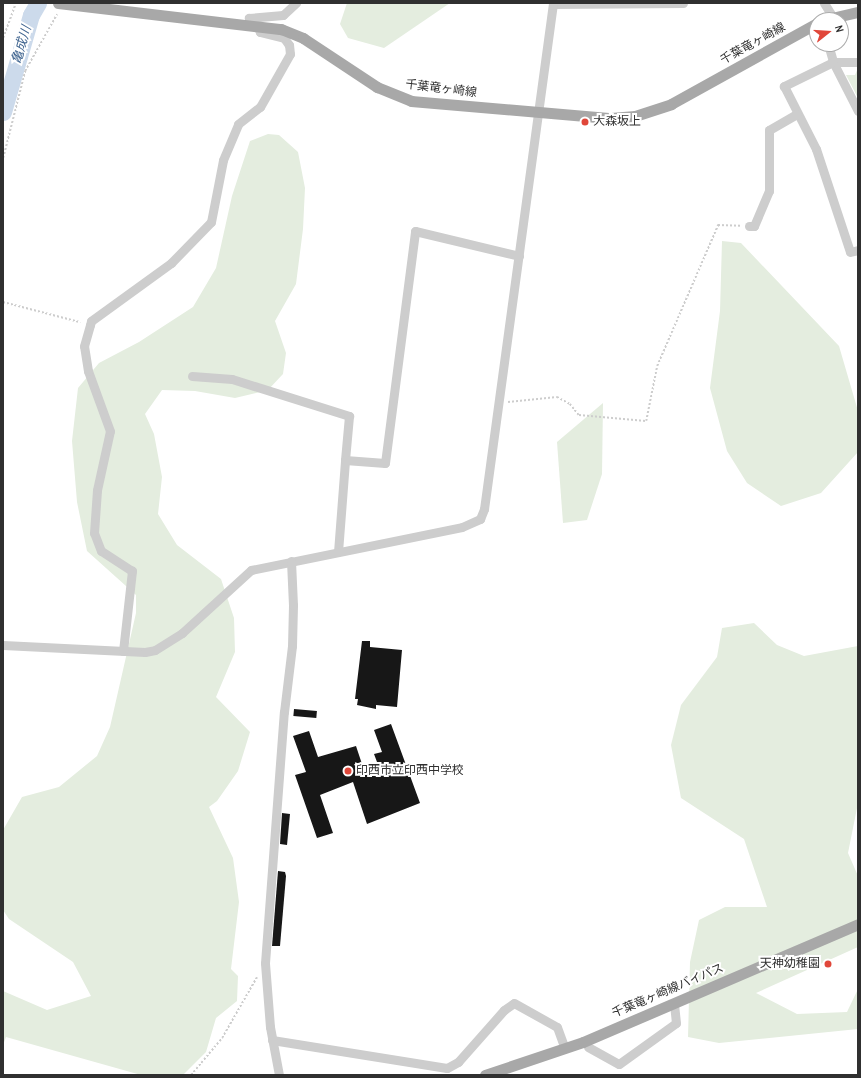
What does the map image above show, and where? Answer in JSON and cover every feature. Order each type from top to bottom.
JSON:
[{"type":"main road","name":"千葉竜ヶ崎線","points":[[60,3],[257,25],[292,33],[377,87],[403,99],[610,118],[635,116],[661,109],[809,28]]},
{"type":"main road","name":"千葉竜ヶ崎線バイパス","points":[[485,1075],[565,1049],[858,924]]},
{"type":"street","points":[[123,651],[132,571],[101,551],[94,533],[97,490],[110,431],[88,371],[84,346],[91,321],[171,263],[211,222],[223,160],[238,124],[260,107],[290,54],[289,45],[284,38],[260,32],[257,25],[249,18],[283,15],[296,3]]},
{"type":"street","points":[[3,645],[145,652],[168,644],[251,570],[291,560],[462,527],[480,519],[519,256],[553,3],[683,3]]},
{"type":"street","points":[[830,52],[833,62],[858,110]]},
{"type":"street","points":[[858,62],[833,62],[784,86],[816,150],[850,252],[858,250]]},
{"type":"street","points":[[749,226],[754,226],[769,191],[769,130],[798,114]]},
{"type":"street","points":[[345,460],[385,463],[414,231],[519,256]]},
{"type":"street","points":[[192,376],[232,379],[349,416],[338,552]]},
{"type":"street","points":[[279,1075],[272,1040],[265,963],[284,712],[292,646],[294,605],[291,560]]},
{"type":"street","points":[[272,1040],[447,1068],[458,1062],[504,1010],[514,1003],[557,1027],[565,1049]]},
{"type":"street","points":[[588,1047],[612,1062],[619,1064],[676,1022],[674,1003]]},
{"type":"path","points":[[3,38],[16,3]]},
{"type":"path","points":[[3,158],[25,71],[60,3]]},
{"type":"path","points":[[498,404],[558,397],[570,404],[579,414],[646,421],[657,366],[718,225],[749,226]]},
{"type":"path","points":[[3,302],[90,325]]},
{"type":"path","points":[[191,1075],[222,1038],[265,963]]},
{"type":"shaded area","points":[[347,3],[450,3],[384,48],[348,38],[340,24]]},
{"type":"shaded area","points":[[858,68],[858,98],[846,75],[855,75]]},
{"type":"shaded area","points":[[268,134],[279,135],[298,152],[305,188],[303,229],[296,284],[275,321],[286,353],[283,374],[268,390],[235,398],[195,391],[162,390],[145,414],[154,434],[162,477],[158,514],[177,545],[221,579],[234,618],[235,652],[216,697],[250,732],[238,771],[217,801],[209,807],[233,858],[239,902],[231,969],[238,976],[237,1001],[216,1018],[206,1052],[183,1075],[141,1075],[6,1037],[3,1045],[3,991],[47,1010],[91,996],[73,962],[9,919],[3,910],[3,830],[22,797],[59,787],[97,756],[110,727],[136,613],[136,595],[87,551],[77,502],[72,441],[78,388],[99,363],[139,342],[193,307],[216,268],[232,196],[250,141]]},
{"type":"shaded area","points":[[722,241],[741,243],[839,346],[858,411],[858,452],[821,493],[781,506],[747,483],[727,451],[710,388],[720,311]]},
{"type":"shaded area","points":[[603,403],[602,474],[587,520],[563,523],[557,442]]},
{"type":"shaded area","points":[[754,623],[777,645],[804,656],[858,646],[858,803],[848,853],[858,876],[858,947],[756,993],[797,1014],[847,1012],[858,989],[858,1029],[719,1043],[688,1037],[690,962],[699,920],[725,907],[767,907],[744,839],[681,798],[671,745],[681,705],[717,657],[722,628]]},
{"type":"building","points":[[362,641],[370,641],[370,647],[402,650],[397,707],[376,705],[376,709],[357,705],[358,699],[355,699]]},
{"type":"building","points":[[294,709],[317,711],[316,718],[293,716]]},
{"type":"building","points":[[391,724],[420,803],[367,824],[353,782],[320,795],[333,833],[317,838],[295,775],[306,772],[293,736],[309,731],[318,757],[356,746],[363,767],[377,762],[374,754],[382,752],[374,730]]},
{"type":"building","points":[[282,813],[290,814],[287,845],[280,844]]},
{"type":"building","points":[[278,871],[285,872],[286,876],[280,946],[272,946]]},
{"type":"waterway","name":"亀成川","points":[[3,112],[31,15],[38,3]]},
{"type":"place","name":"大森坂上","points":[[585,122]]},
{"type":"place","name":"印西市立印西中学校","points":[[348,771]]},
{"type":"place","name":"天神幼稚園","points":[[828,964]]}]
